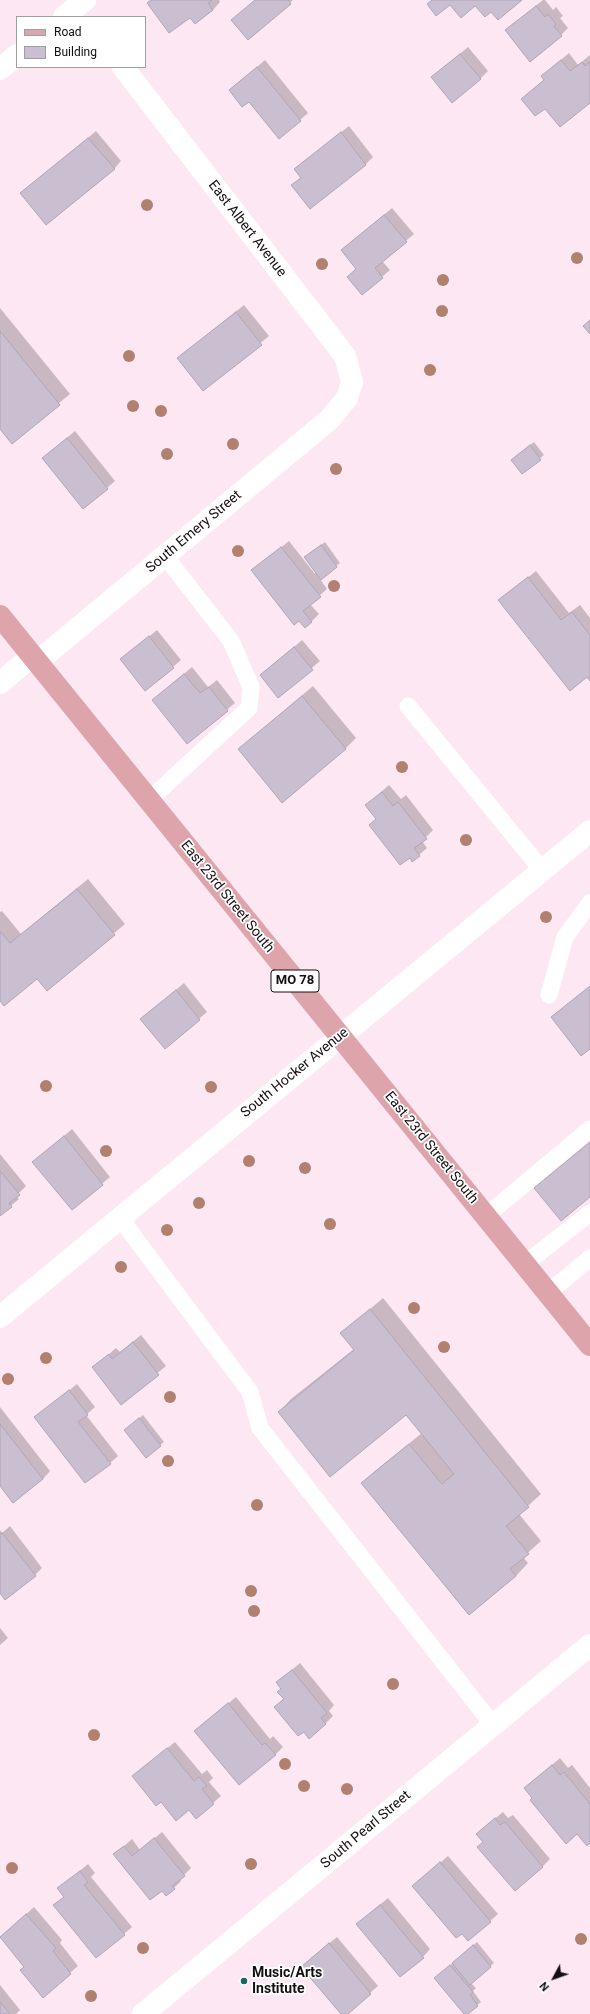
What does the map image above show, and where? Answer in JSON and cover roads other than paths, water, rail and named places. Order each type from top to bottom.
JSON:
[{"type":"main road","name":"East 23rd Street South","points":[[0,616],[590,1345]]},
{"type":"street","points":[[0,69],[16,56]]},
{"type":"street","name":"East Albert Avenue","points":[[124,68],[345,356],[352,382],[347,398]]},
{"type":"street","name":"South Emery Street","points":[[0,683],[35,659],[165,556],[330,419],[347,398]]},
{"type":"street","name":"South Hocker Avenue","points":[[0,1316],[590,831]]},
{"type":"street","name":"South Pearl Street","points":[[143,2014],[590,1645]]},
{"type":"lane","points":[[149,800],[249,708],[251,687],[230,641],[165,556]]},
{"type":"lane","points":[[408,706],[542,870]]},
{"type":"lane","points":[[550,995],[565,937],[590,903]]},
{"type":"lane","points":[[486,1216],[590,1129]]},
{"type":"lane","points":[[525,1264],[590,1213]]},
{"type":"lane","points":[[120,1218],[250,1392],[260,1428],[493,1725]]},
{"type":"lane","points":[[548,1293],[590,1258]]},
{"type":"place","name":"Music/Arts Institute","points":[[244,1981]]}]
